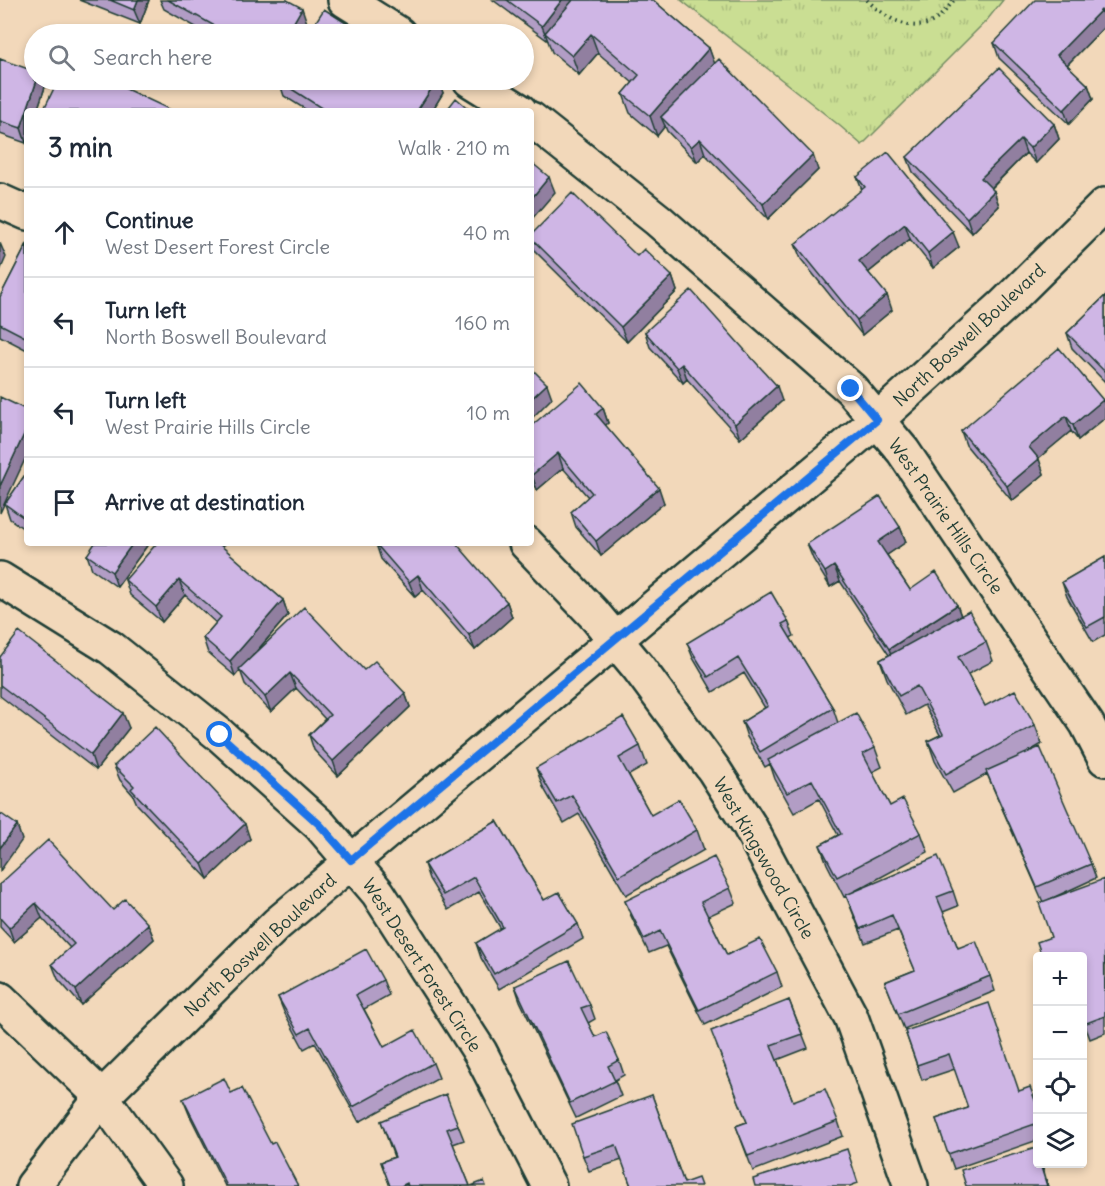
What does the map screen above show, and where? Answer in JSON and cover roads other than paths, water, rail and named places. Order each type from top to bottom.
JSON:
[{"type":"street","points":[[345,0],[383,24]]},
{"type":"street","points":[[486,90],[515,108]]},
{"type":"street","name":"West Prairie Hills Circle","points":[[534,120],[675,235],[851,389],[903,451],[1096,719],[1105,759]]},
{"type":"street","points":[[0,201],[24,212]]},
{"type":"street","name":"North Boswell Boulevard","points":[[33,1186],[102,1097],[277,924],[877,420],[1004,305],[1105,205]]},
{"type":"street","name":"West Kingswood Circle","points":[[529,546],[615,638],[674,714],[749,825],[851,1017],[911,1186]]},
{"type":"street","name":"West Desert Forest Circle","points":[[0,579],[120,655],[237,750],[320,825],[378,893],[480,1052],[549,1186]]},
{"type":"street","points":[[0,999],[102,1097],[166,1186]]}]
